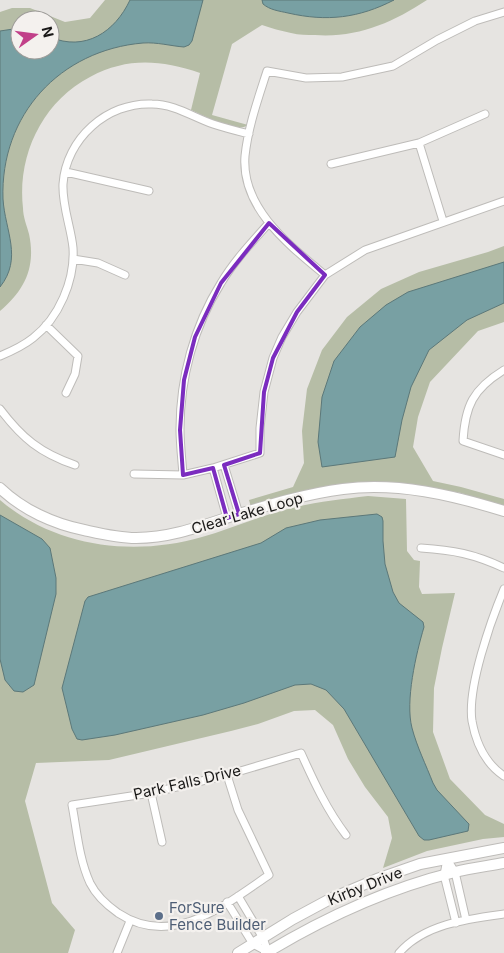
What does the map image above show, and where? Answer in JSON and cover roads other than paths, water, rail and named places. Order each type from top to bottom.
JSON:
[{"type":"main road","name":"Clear Lake Loop","points":[[0,488],[26,507],[65,526],[109,536],[136,538],[184,532],[239,514],[320,492],[373,487],[396,488],[460,498],[504,511]]},
{"type":"main road","name":"Kirby Drive","points":[[238,953],[293,919],[332,898],[377,879],[420,864],[504,848]]},
{"type":"main road","name":"Kirby Drive","points":[[267,953],[310,928],[385,894],[455,872],[504,863]]},
{"type":"street","points":[[325,275],[269,223],[256,204],[247,181],[245,156],[249,134],[267,72],[306,78],[342,78],[393,66],[437,40],[475,21],[504,12]]},
{"type":"street","points":[[0,356],[19,348],[34,337],[46,326],[60,304],[72,270],[73,259],[63,184],[76,144],[86,132],[108,114],[130,106],[154,104],[170,107],[211,124],[249,134]]},
{"type":"street","points":[[331,164],[419,143],[485,114]]},
{"type":"street","points":[[419,143],[443,222]]},
{"type":"street","points":[[66,172],[150,191]]},
{"type":"street","points":[[134,474],[183,475],[260,454],[260,428],[264,392],[273,358],[282,337],[297,312],[325,275],[365,250],[504,201]]},
{"type":"street","points":[[183,475],[180,408],[184,380],[195,337],[221,283],[239,257],[269,223]]},
{"type":"street","points":[[73,259],[98,263],[125,275]]},
{"type":"street","points":[[46,326],[78,356],[75,374],[66,393]]},
{"type":"street","points":[[504,370],[492,377],[471,399],[464,423],[464,442],[504,455]]},
{"type":"street","points":[[0,408],[12,425],[40,450],[75,465]]},
{"type":"street","points":[[224,465],[239,514]]},
{"type":"street","points":[[213,468],[228,518]]},
{"type":"street","points":[[421,548],[453,550],[483,558],[504,568]]},
{"type":"street","points":[[504,589],[496,607],[478,665],[472,719],[477,739],[485,758],[494,769],[504,776]]},
{"type":"street","name":"Park Falls Drive","points":[[130,921],[107,904],[91,884],[82,858],[72,805],[150,793],[227,775],[301,753],[315,783],[346,835]]},
{"type":"street","points":[[117,953],[130,921],[162,927],[185,924],[197,920],[269,876],[238,810],[227,775]]},
{"type":"street","points":[[150,793],[162,842]]},
{"type":"street","points":[[447,859],[455,872],[466,920]]},
{"type":"street","points":[[447,859],[444,875],[456,922]]},
{"type":"street","points":[[238,896],[263,938],[267,953]]},
{"type":"street","points":[[228,902],[253,944],[267,953]]},
{"type":"street","points":[[399,953],[418,936],[456,922],[504,914]]},
{"type":"water","points":[[130,0],[203,0],[192,41],[189,45],[184,47],[143,43],[113,48],[86,59],[61,73],[41,92],[24,115],[12,140],[5,168],[3,199],[12,255],[7,276],[0,287],[0,31],[10,30],[10,60],[60,60],[60,40],[75,42],[98,36],[107,30],[124,11]]},
{"type":"water","points":[[262,0],[394,0],[368,11],[329,18],[302,16],[278,11],[263,4]]},
{"type":"water","points":[[504,262],[504,303],[467,320],[429,350],[411,387],[395,457],[322,467],[318,442],[322,397],[334,361],[360,327],[386,305],[408,292]]},
{"type":"water","points":[[377,514],[382,517],[383,521],[385,564],[393,592],[399,603],[423,622],[424,627],[411,691],[410,717],[412,728],[433,783],[437,790],[469,824],[468,831],[429,840],[424,840],[419,836],[344,709],[326,690],[311,684],[295,685],[203,715],[115,735],[82,740],[77,739],[72,729],[62,688],[85,601],[88,597],[261,543],[286,528],[320,520]]},
{"type":"water","points":[[0,515],[42,539],[50,548],[56,578],[56,594],[34,685],[23,692],[14,691],[5,680],[0,659]]},
{"type":"place","name":"ForSure Fence Builder","points":[[159,916]]}]
